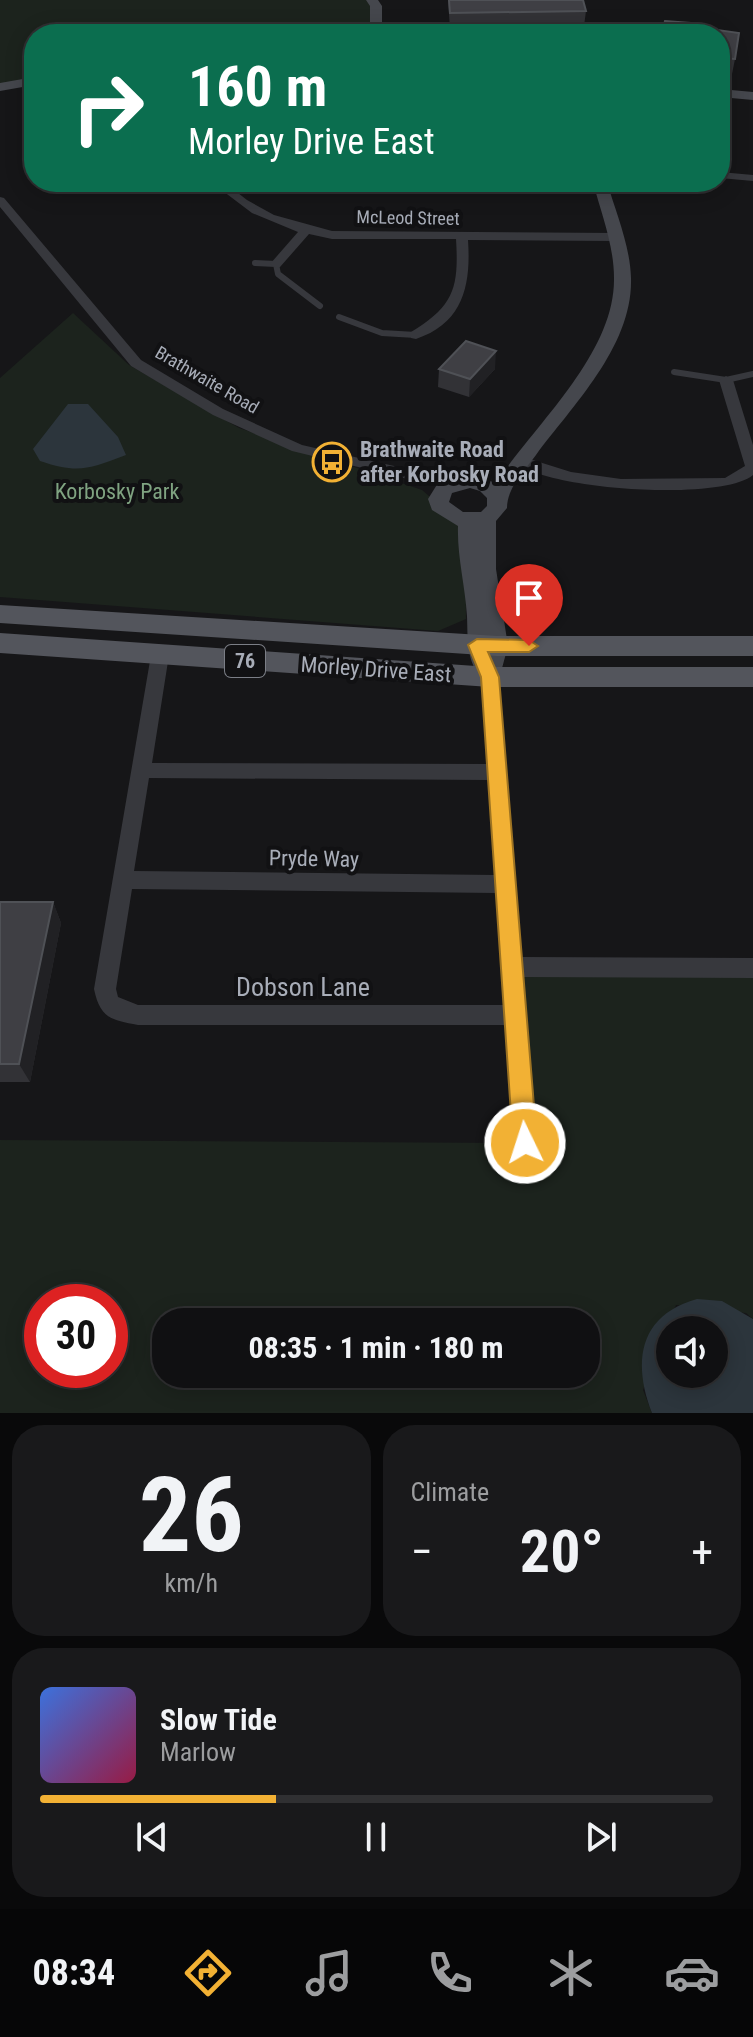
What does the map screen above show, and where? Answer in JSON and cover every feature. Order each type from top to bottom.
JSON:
[{"type":"main road","name":"Morley Drive East","points":[[0,614],[487,646],[753,646]]},
{"type":"main road","name":"Morley Drive East","points":[[0,643],[490,677],[753,677]]},
{"type":"street","points":[[372,0],[376,6],[376,24]]},
{"type":"street","points":[[0,87],[24,83]]},
{"type":"street","points":[[730,94],[753,96]]},
{"type":"street","points":[[730,176],[753,178]]},
{"type":"street","name":"McLeod Street","points":[[227,192],[257,214],[305,231],[358,236],[614,237]]},
{"type":"street","points":[[603,192],[622,281],[615,317],[587,372],[517,464],[497,496],[497,508],[477,520],[443,511],[439,505],[441,493],[517,464],[599,484],[726,483],[737,480],[749,473],[752,466],[726,380]]},
{"type":"street","name":"Brathwaite Road","points":[[0,200],[136,363],[218,412],[297,448],[416,476],[465,482]]},
{"type":"street","points":[[276,264],[305,231]]},
{"type":"street","points":[[416,335],[442,321],[463,290],[462,237]]},
{"type":"street","name":"Brathwaite Road","points":[[416,476],[441,493]]},
{"type":"street","points":[[465,482],[487,486],[497,496]]},
{"type":"street","points":[[477,520],[485,569],[487,646],[525,1143]]},
{"type":"street","points":[[123,880],[160,655]]},
{"type":"street","points":[[141,770],[497,772]]},
{"type":"street","name":"Pryde Way","points":[[123,880],[506,884]]},
{"type":"street","name":"Dobson Lane","points":[[123,880],[105,989],[108,1003],[119,1011],[138,1015],[515,1015]]},
{"type":"street","points":[[512,967],[753,968]]},
{"type":"lane","points":[[255,263],[276,264],[278,274],[320,306]]},
{"type":"lane","points":[[339,317],[382,333],[416,335]]},
{"type":"lane","points":[[674,372],[726,380],[753,374]]},
{"type":"green space","points":[[0,0],[373,0],[376,24],[24,24],[24,81],[0,85]]},
{"type":"green space","name":"Korbosky Park","points":[[73,313],[129,365],[239,428],[422,490],[465,527],[466,619],[438,631],[0,597],[0,378]]},
{"type":"green space","points":[[512,967],[753,968],[753,1319],[746,1313],[676,1305],[672,1316],[656,1316],[656,1357],[643,1390],[652,1413],[0,1413],[0,1140],[525,1143]]},
{"type":"shaded area","points":[[68,404],[88,404],[118,437],[126,455],[102,464],[74,469],[40,461],[33,449]]},
{"type":"shaded area","points":[[697,1299],[722,1301],[753,1319],[753,1413],[652,1413],[642,1376],[642,1359],[645,1343],[656,1324],[656,1388],[728,1388],[728,1316],[663,1316]]},
{"type":"building","points":[[449,0],[583,0],[586,11],[450,13]]},
{"type":"building","points":[[665,21],[703,24],[664,24]]},
{"type":"building","points":[[730,32],[739,33],[735,59],[730,59]]},
{"type":"building","points":[[466,341],[496,351],[470,379],[439,369]]},
{"type":"building","points":[[0,902],[53,902],[19,1064],[0,1064]]},
{"type":"place","name":"Brathwaite Road after Korbosky Road","points":[[332,462]]},
{"type":"route","points":[[525,1143],[490,677],[477,645],[529,646]]}]
